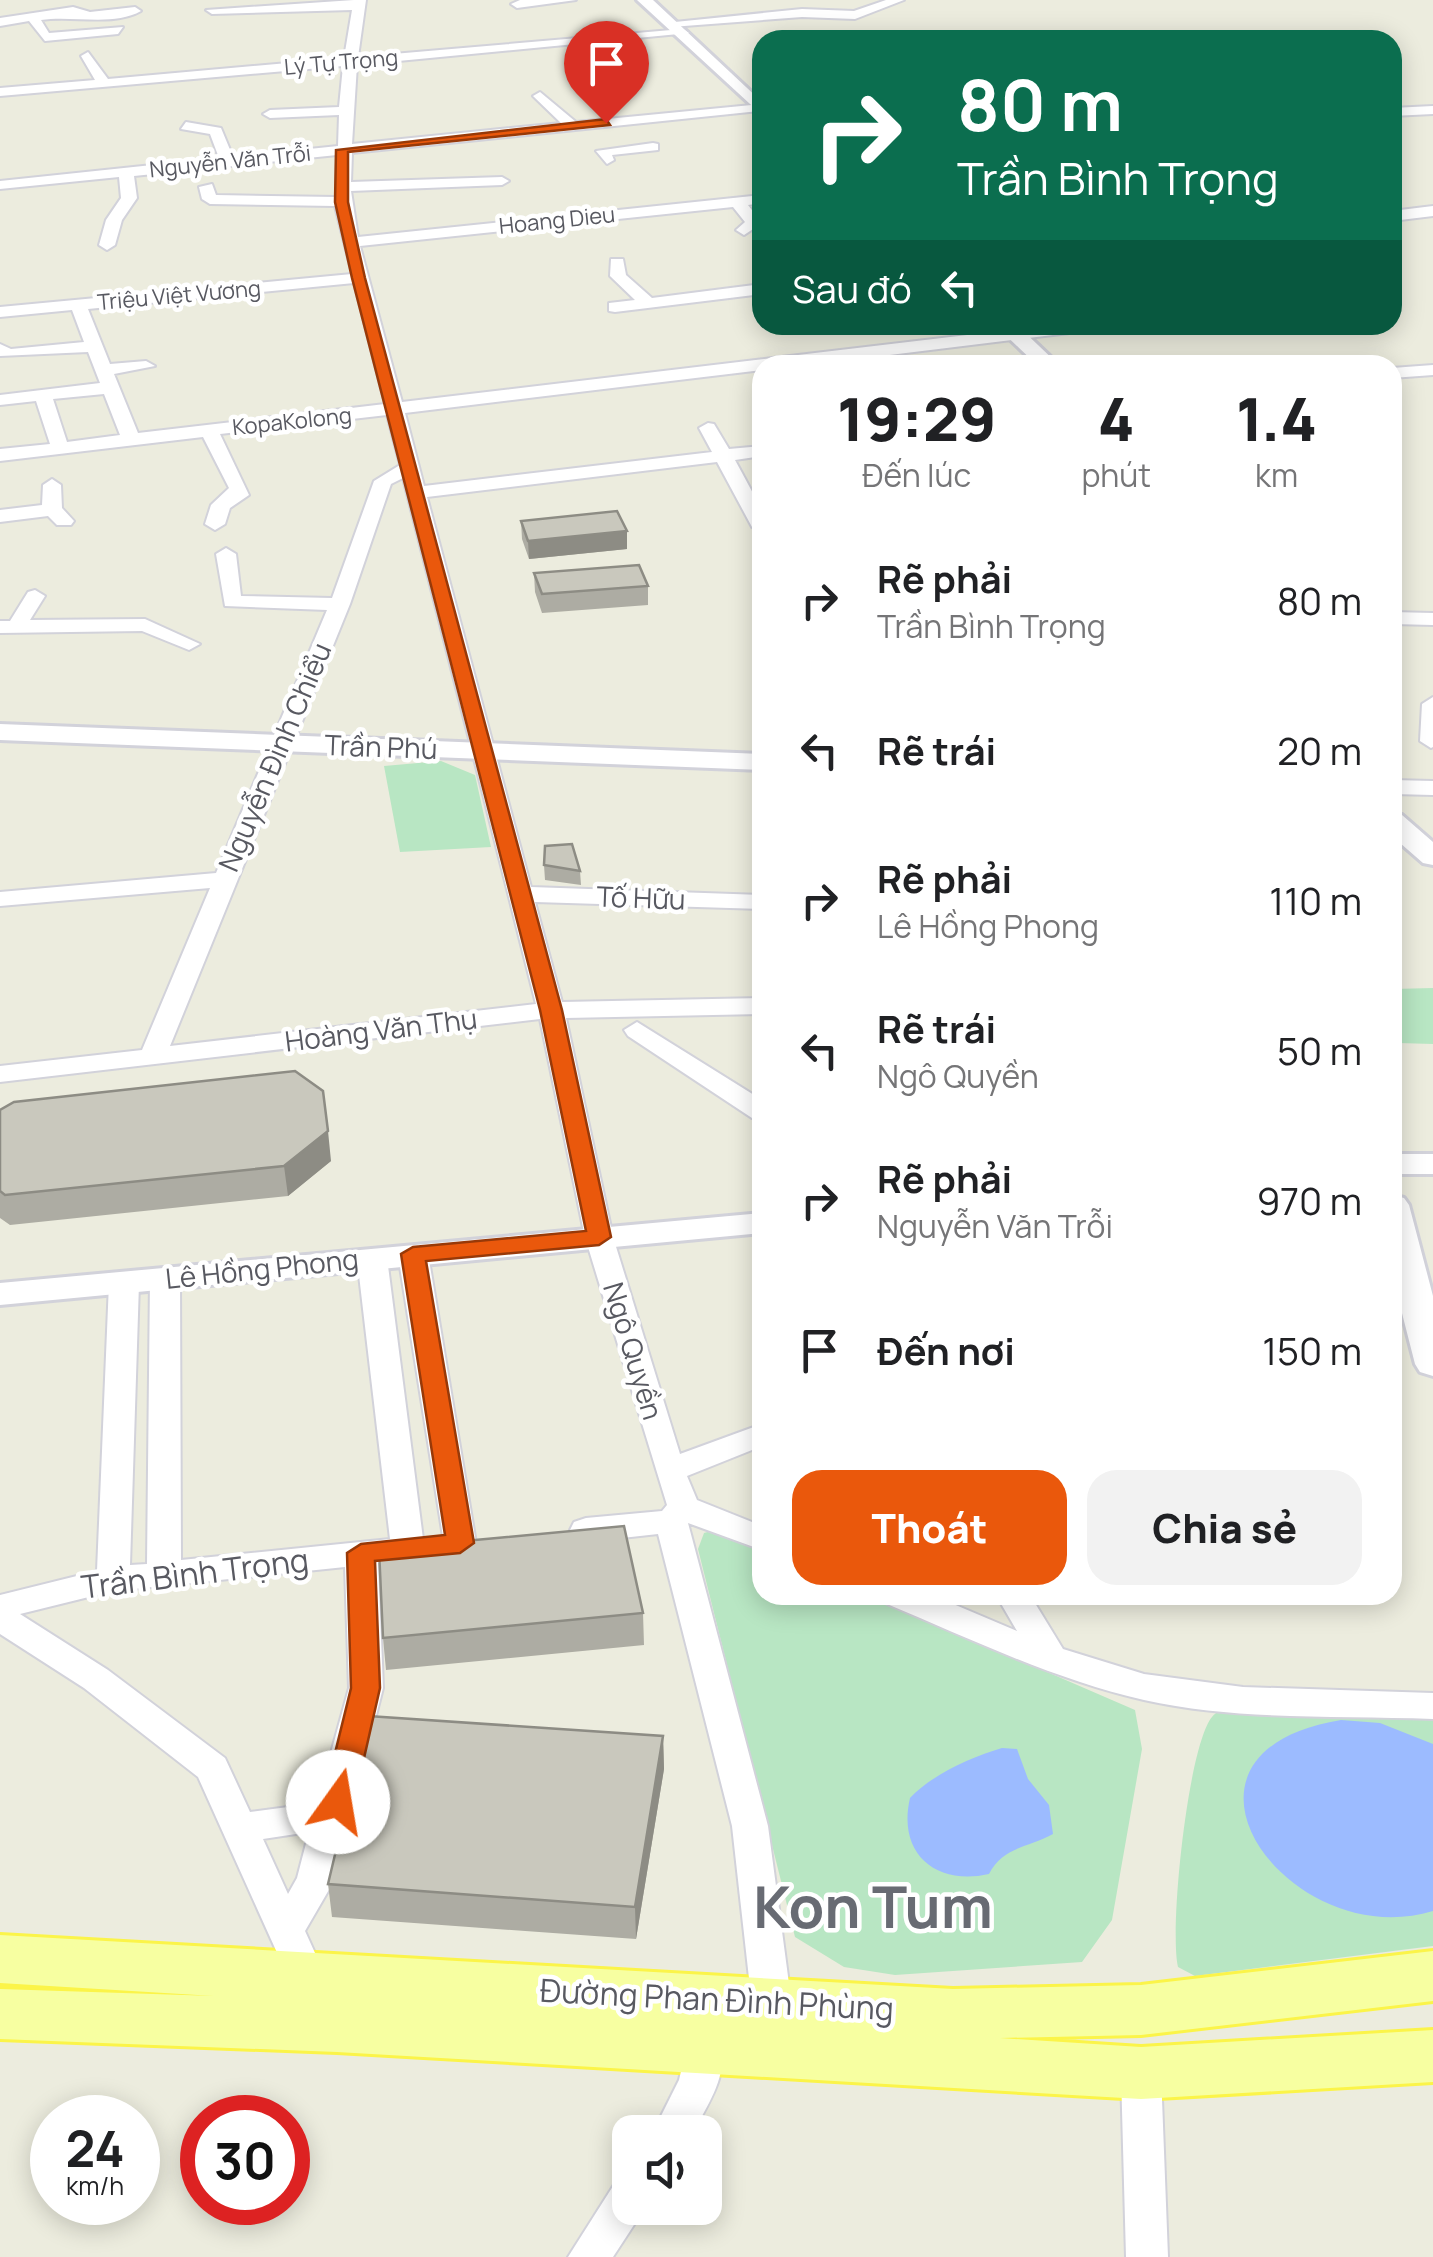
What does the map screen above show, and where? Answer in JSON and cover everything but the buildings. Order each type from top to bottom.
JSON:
[{"type":"main road","name":"Đường Phan Đình Phùng","points":[[0,1960],[296,1953],[776,2029],[1140,2073],[1433,2056]]},
{"type":"main road","name":"Đường Phan Đình Phùng","points":[[0,2014],[337,2026],[703,2049],[776,2029],[953,2014],[1141,2010],[1433,1976]]},
{"type":"street","points":[[516,4],[570,0]]},
{"type":"street","points":[[644,0],[752,99]]},
{"type":"street","name":"Lý Tự Trọng","points":[[0,92],[18,98],[104,83],[352,62],[802,13],[858,15],[898,0]]},
{"type":"street","points":[[231,29],[222,6],[360,3]]},
{"type":"street","name":"Ngô Quyền","points":[[360,3],[342,150],[342,194],[358,278],[551,1010],[599,1237],[669,1471],[750,1826],[776,2029]]},
{"type":"street","points":[[0,22],[74,11],[92,16],[135,11]]},
{"type":"street","points":[[34,19],[45,37],[124,29]]},
{"type":"street","points":[[88,56],[104,83]]},
{"type":"street","points":[[222,56],[233,72]]},
{"type":"street","points":[[540,96],[572,126]]},
{"type":"street","points":[[1402,107],[1414,102],[1433,110]]},
{"type":"street","name":"Nguyễn Văn Trỗi","points":[[0,185],[752,108]]},
{"type":"street","points":[[270,114],[345,111]]},
{"type":"street","points":[[606,123],[624,150]]},
{"type":"street","points":[[190,132],[222,142],[228,162]]},
{"type":"street","points":[[606,160],[603,151],[654,147]]},
{"type":"street","points":[[108,245],[114,220],[129,198],[126,172]]},
{"type":"street","points":[[207,187],[210,199],[342,194],[447,177],[502,181]]},
{"type":"street","points":[[665,187],[679,208]]},
{"type":"street","points":[[599,194],[615,214]]},
{"type":"street","name":"Hoang Dieu","points":[[351,242],[752,200]]},
{"type":"street","points":[[737,202],[752,221]]},
{"type":"street","points":[[1402,215],[1433,211]]},
{"type":"street","points":[[473,213],[491,227]]},
{"type":"street","points":[[744,230],[752,224]]},
{"type":"street","points":[[617,262],[618,276],[646,302]]},
{"type":"street","name":"Triệu Việt Vương","points":[[0,312],[358,278]]},
{"type":"street","points":[[615,307],[752,290]]},
{"type":"street","points":[[78,304],[130,439]]},
{"type":"street","name":"KopaKolong","points":[[834,355],[975,335]]},
{"type":"street","points":[[1015,335],[1037,355]]},
{"type":"street","points":[[0,349],[8,354],[92,346]]},
{"type":"street","points":[[0,400],[44,395],[146,366]]},
{"type":"street","name":"KopaKolong","points":[[0,455],[752,366]]},
{"type":"street","points":[[1402,372],[1433,370]]},
{"type":"street","points":[[44,395],[60,448]]},
{"type":"street","points":[[708,428],[752,507]]},
{"type":"street","points":[[209,431],[239,488],[238,495],[221,504],[216,524]]},
{"type":"street","points":[[414,493],[752,453]]},
{"type":"street","name":"Nguyễn Đình Chiểu","points":[[152,1058],[222,880],[284,743],[340,604],[383,481],[408,468]]},
{"type":"street","points":[[0,516],[58,515],[52,485]]},
{"type":"street","points":[[226,554],[232,602],[340,604]]},
{"type":"street","points":[[8,627],[34,596]]},
{"type":"street","points":[[1402,618],[1433,619]]},
{"type":"street","points":[[8,627],[146,625],[189,644]]},
{"type":"street","points":[[1431,741],[1433,704]]},
{"type":"street","name":"Trần Phú","points":[[0,732],[752,762]]},
{"type":"street","points":[[1402,787],[1433,788]]},
{"type":"street","points":[[1402,830],[1433,858]]},
{"type":"street","points":[[0,899],[222,880]]},
{"type":"street","name":"Tố Hữu","points":[[519,894],[752,902]]},
{"type":"street","name":"Hoàng Văn Thụ","points":[[0,1074],[551,1010],[752,1006]]},
{"type":"street","points":[[637,1030],[752,1105]]},
{"type":"street","points":[[1402,1164],[1433,1164]]},
{"type":"street","name":"Lê Hồng Phong","points":[[0,1294],[752,1223]]},
{"type":"street","points":[[413,1254],[460,1543]]},
{"type":"street","points":[[372,1258],[408,1548]]},
{"type":"street","points":[[164,1574],[165,1279]]},
{"type":"street","points":[[113,1579],[124,1284]]},
{"type":"street","points":[[1404,1297],[1433,1364]]},
{"type":"street","points":[[669,1471],[752,1438]]},
{"type":"street","points":[[556,1533],[678,1514],[752,1536]]},
{"type":"street","name":"Trần Bình Trọng","points":[[0,1607],[113,1579],[498,1539]]},
{"type":"street","points":[[296,1953],[366,1688],[361,1553]]},
{"type":"street","points":[[924,1605],[1050,1657],[1118,1680],[1182,1694],[1433,1706]]},
{"type":"street","points":[[1019,1605],[1050,1657]]},
{"type":"street","points":[[0,1618],[96,1680],[212,1768],[296,1953]]},
{"type":"street","points":[[241,1828],[310,1818],[338,1802]]},
{"type":"street","points":[[682,2115],[699,2081],[703,2049]]},
{"type":"street","points":[[1140,2073],[1147,2257]]},
{"type":"street","points":[[589,2257],[612,2223]]},
{"type":"green space","points":[[441,761],[475,775],[491,847],[400,852],[384,766]]},
{"type":"green space","points":[[1433,988],[1433,1044],[1402,1043],[1402,989]]},
{"type":"green space","points":[[718,1529],[752,1544],[752,1605],[892,1605],[1135,1710],[1142,1749],[1112,1920],[1082,1962],[895,1975],[844,1967],[795,1937],[698,1549],[704,1533]]},
{"type":"green space","points":[[1232,1706],[1433,1719],[1433,1946],[1195,1976],[1178,1967],[1178,1879],[1195,1763],[1212,1717]]},
{"type":"water","points":[[1341,1720],[1380,1723],[1433,1744],[1433,1911],[1380,1917],[1330,1904],[1288,1879],[1258,1844],[1244,1807],[1250,1770],[1281,1739]]},
{"type":"water","points":[[1002,1748],[1017,1749],[1028,1779],[1049,1805],[1053,1834],[1001,1858],[989,1874],[952,1875],[937,1870],[915,1850],[909,1835],[910,1798],[953,1767]]},
{"type":"district","name":"Kon Tum","points":[[873,1908]]},
{"type":"route","points":[[338,1802],[366,1688],[361,1553],[460,1543],[413,1254],[599,1237],[551,1010],[358,278],[342,202],[342,150],[606,123]]}]
